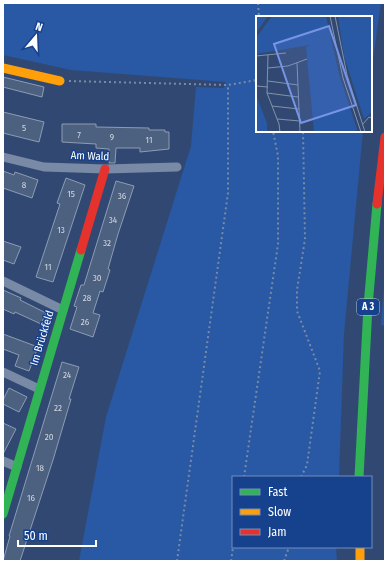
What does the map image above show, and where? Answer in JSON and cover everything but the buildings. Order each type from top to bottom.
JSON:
[{"type":"main road","points":[[3,68],[60,81]]},
{"type":"main road","name":"A 3","points":[[359,476],[364,363],[374,236],[385,137]]},
{"type":"main road","name":"Im Brückfeld","points":[[3,514],[105,169]]},
{"type":"main road","points":[[360,548],[360,561]]},
{"type":"street","name":"Am Wald","points":[[3,157],[44,167],[105,169],[177,167]]},
{"type":"street","points":[[3,282],[63,310]]},
{"type":"street","points":[[3,372],[39,389]]},
{"type":"street","points":[[3,461],[17,467]]},
{"type":"path","points":[[258,3],[259,16]]},
{"type":"path","points":[[60,81],[228,85],[256,80]]},
{"type":"path","points":[[177,561],[228,193],[228,85]]},
{"type":"path","points":[[244,476],[278,244],[278,156],[273,132]]},
{"type":"path","points":[[302,476],[307,465],[320,371],[297,311],[297,290],[305,239],[303,132]]},
{"type":"path","points":[[231,561],[233,548]]},
{"type":"path","points":[[284,561],[289,548]]},
{"type":"shaded area","points":[[3,3],[381,3],[372,66],[372,16],[256,16],[256,132],[363,132],[344,334],[339,476],[232,476],[232,548],[336,548],[337,561],[79,561],[106,417],[191,146],[196,87],[224,88],[226,82],[71,70],[3,55]]},
{"type":"shaded area","points":[[385,273],[385,326],[381,325]]},
{"type":"traffic: fast","points":[[359,476],[368,306],[377,204]]},
{"type":"traffic: fast","points":[[3,514],[81,250]]},
{"type":"traffic: slow","points":[[3,68],[60,81]]},
{"type":"traffic: slow","points":[[360,548],[360,561]]},
{"type":"traffic: jam","points":[[377,204],[385,137]]},
{"type":"traffic: jam","points":[[81,250],[105,169]]}]
